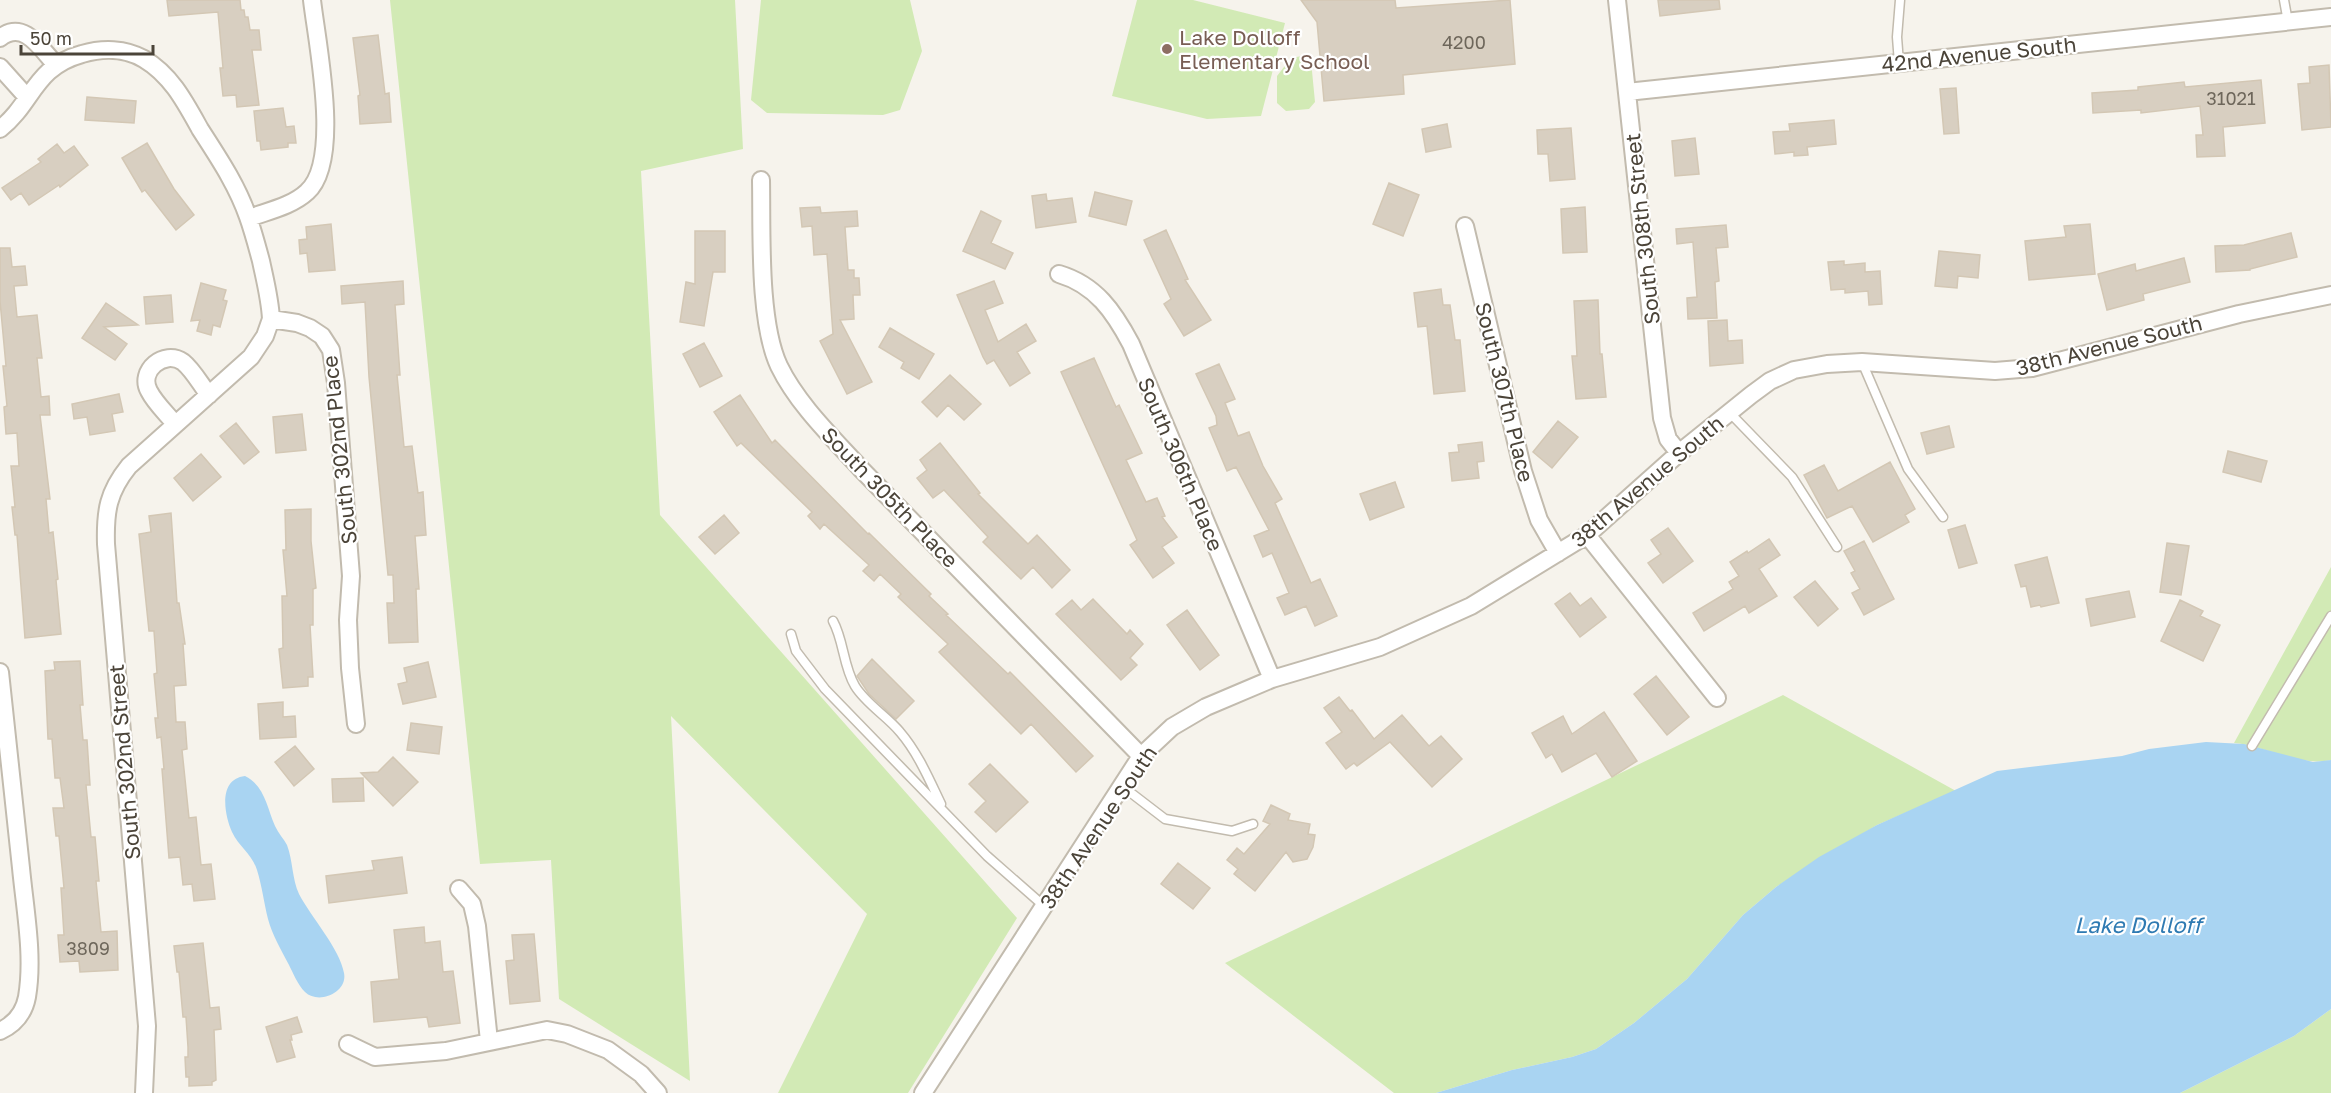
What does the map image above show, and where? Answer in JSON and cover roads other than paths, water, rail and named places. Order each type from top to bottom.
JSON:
[{"type":"street","points":[[249,218],[299,198],[316,181],[321,171],[326,148],[326,122],[312,0]]},
{"type":"street","name":"South 308th Street","points":[[1617,0],[1662,418],[1668,439],[1679,453]]},
{"type":"street","name":"42nd Avenue South","points":[[1627,92],[2331,17]]},
{"type":"street","points":[[0,38],[14,31],[28,34],[56,65]]},
{"type":"street","points":[[0,129],[13,116],[38,80],[56,65],[81,54],[111,50],[136,55],[156,68],[179,93],[227,173],[249,218],[263,270],[271,319]]},
{"type":"street","points":[[0,67],[26,96]]},
{"type":"street","name":"South 305th Place","points":[[761,180],[768,332],[779,365],[798,396],[862,470],[1141,756]]},
{"type":"street","name":"South 307th Place","points":[[1465,226],[1523,471],[1539,520],[1558,553]]},
{"type":"street","name":"South 306th Place","points":[[1059,274],[1075,279],[1094,292],[1113,312],[1131,344],[1272,679]]},
{"type":"street","name":"38th Avenue South","points":[[923,1093],[1141,756],[1159,738],[1186,717],[1227,697],[1272,679],[1380,646],[1471,606],[1587,535],[1679,453],[1770,381],[1794,370],[1827,364],[1862,362],[1995,370],[2032,368],[2239,314],[2331,295]]},
{"type":"street","name":"South 302nd Street","points":[[144,1093],[147,1026],[105,523],[107,505],[114,488],[129,466],[251,357],[266,336],[271,319]]},
{"type":"street","name":"South 302nd Place","points":[[271,319],[297,323],[310,328],[322,336],[331,350],[336,383],[351,576],[348,620],[356,724]]},
{"type":"street","points":[[175,424],[149,393],[147,378],[153,364],[167,358],[182,362],[209,395]]},
{"type":"street","points":[[1587,535],[1717,698]]},
{"type":"street","points":[[0,672],[25,911],[29,976],[27,997],[21,1014],[12,1025],[0,1031]]},
{"type":"street","points":[[459,889],[472,904],[477,926],[489,1041]]},
{"type":"street","points":[[348,1044],[375,1057],[446,1051],[547,1030],[567,1034],[608,1050],[641,1074],[658,1093]]},
{"type":"lane","points":[[1899,63],[1897,37],[1900,0]]},
{"type":"lane","points":[[2284,0],[2288,22]]},
{"type":"lane","points":[[1862,362],[1908,469],[1942,517]]},
{"type":"lane","points":[[1729,412],[1792,477],[1837,547]]},
{"type":"lane","points":[[2252,746],[2331,616]]},
{"type":"lane","points":[[833,621],[838,631],[843,657],[855,686],[900,731],[914,749],[945,812]]},
{"type":"lane","points":[[791,634],[796,651],[825,688],[987,856],[1044,906]]},
{"type":"lane","points":[[1122,786],[1165,819],[1232,831],[1253,824]]},
{"type":"water","name":"Lake Dolloff","points":[[2206,742],[2244,744],[2313,762],[2331,760],[2331,1009],[2294,1036],[2180,1093],[1436,1093],[1512,1070],[1572,1057],[1596,1049],[1634,1023],[1687,979],[1743,915],[1776,887],[1819,857],[1877,825],[1997,771],[2122,756],[2149,749]]},
{"type":"water","points":[[245,776],[252,780],[261,791],[275,826],[287,845],[299,894],[341,964],[344,980],[337,991],[331,995],[311,996],[298,982],[270,925],[255,864],[232,832],[225,807],[225,798],[230,783]]},
{"type":"place","name":"Lake Dolloff Elementary School","points":[[1167,49]]}]
